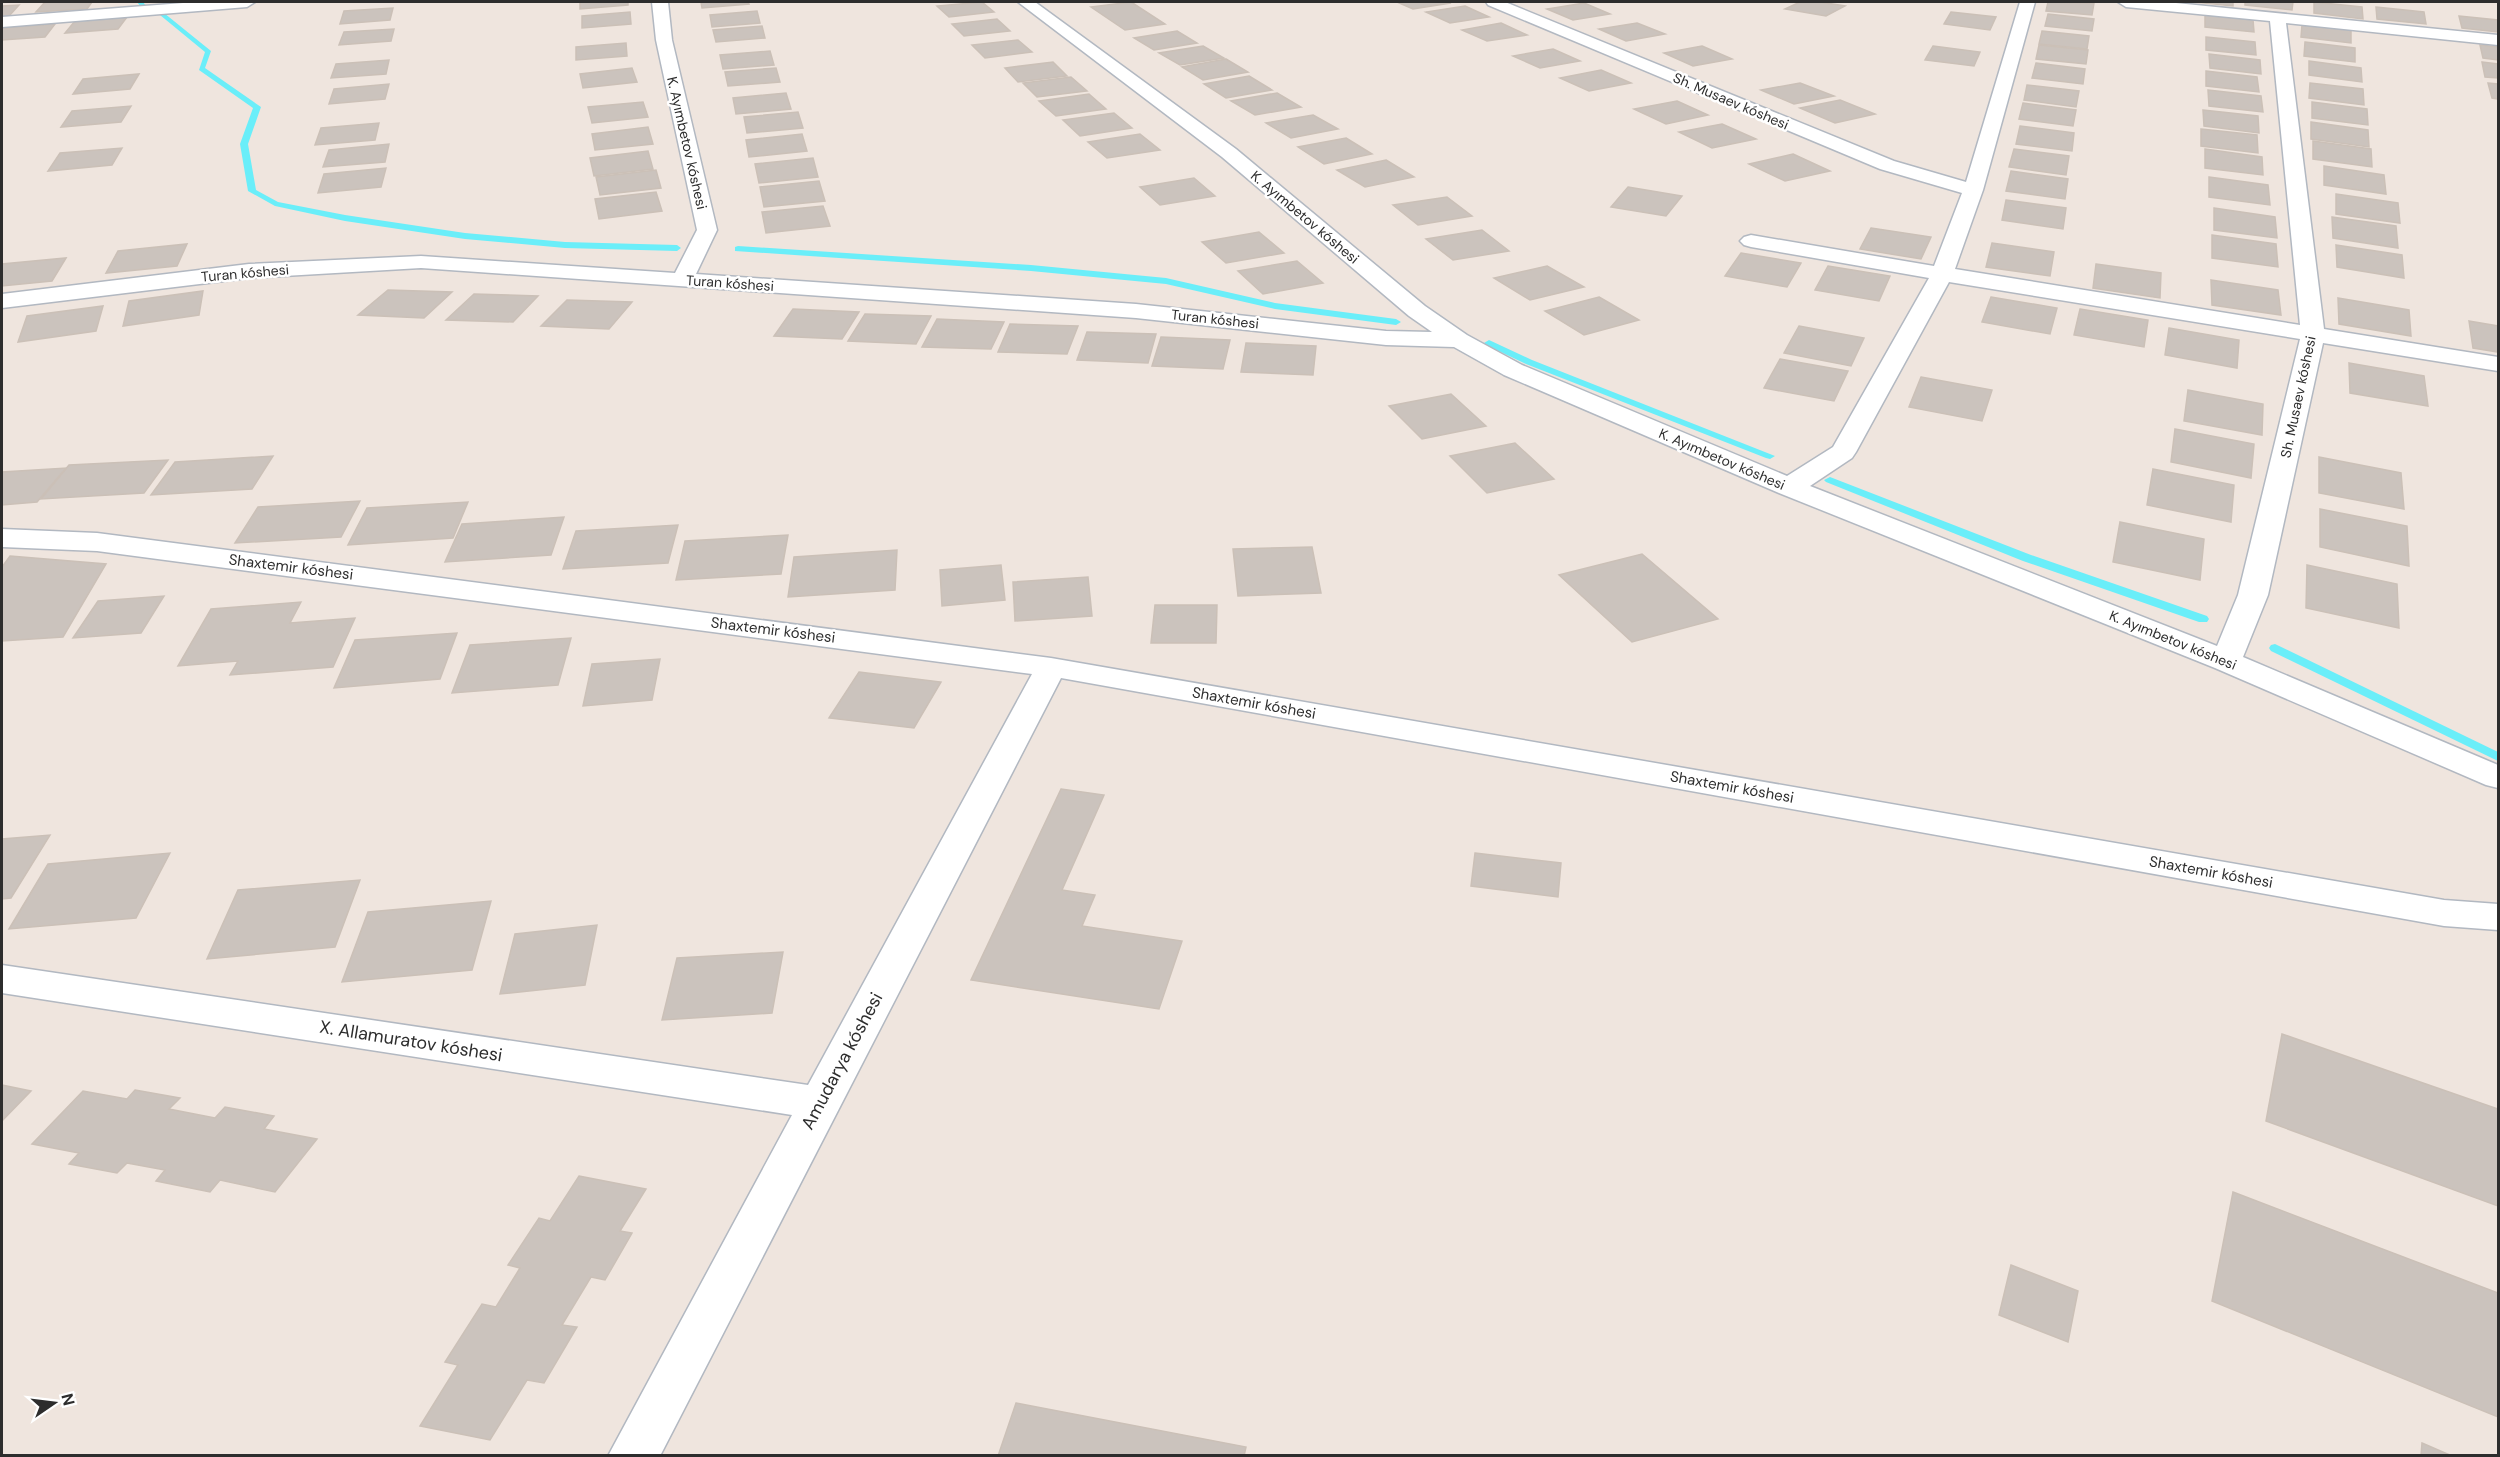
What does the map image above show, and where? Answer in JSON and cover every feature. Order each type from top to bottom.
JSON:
[{"type":"street","points":[[2,22],[247,2]]},
{"type":"street","name":"K. Ayımbetov kóshesi","points":[[660,2],[664,40],[707,230],[682,280]]},
{"type":"street","name":"K. Ayımbetov kóshesi","points":[[1026,2],[1229,153],[1417,311],[1459,340],[1513,370],[1789,487],[2226,661],[2499,777]]},
{"type":"street","name":"Sh. Musaev kóshesi","points":[[1493,2],[1887,165],[1972,190]]},
{"type":"street","points":[[1789,487],[1843,452],[1942,274],[1972,190],[2028,2]]},
{"type":"street","points":[[2126,2],[2499,40]]},
{"type":"street","name":"Sh. Musaev kóshesi","points":[[2226,661],[2253,595],[2313,333],[2277,17]]},
{"type":"street","points":[[1751,241],[2499,364]]},
{"type":"street","name":"Turan kóshesi","points":[[2,301],[249,271],[421,261],[1136,311],[1386,338],[1459,340]]},
{"type":"street","name":"Shaxtemir kóshesi","points":[[2,538],[97,542],[1051,667],[2444,913],[2499,917]]},
{"type":"street","name":"Amudarya kóshesi","points":[[633,1455],[1051,667]]},
{"type":"street","name":"X. Allamuratov kóshesi","points":[[2,980],[820,1102]]},
{"type":"building","points":[[45,2],[92,2],[87,9],[36,12]]},
{"type":"building","points":[[580,2],[628,2],[628,5],[580,9]]},
{"type":"building","points":[[701,2],[748,2],[749,4],[702,8]]},
{"type":"building","points":[[982,2],[994,12],[949,17],[937,6]]},
{"type":"building","points":[[1131,2],[1165,24],[1125,30],[1091,7]]},
{"type":"building","points":[[1397,2],[1448,2],[1451,3],[1413,9]]},
{"type":"building","points":[[1800,2],[1845,6],[1826,16],[1785,9]]},
{"type":"building","points":[[2048,2],[2094,3],[2092,15],[2046,11]]},
{"type":"building","points":[[2195,2],[2233,2],[2233,6]]},
{"type":"building","points":[[2245,2],[2293,2],[2292,10],[2245,5]]},
{"type":"building","points":[[2314,2],[2362,7],[2363,19],[2314,13]]},
{"type":"building","points":[[1584,3],[1610,14],[1573,20],[1547,9]]},
{"type":"building","points":[[19,5],[9,16],[2,17],[2,6]]},
{"type":"building","points":[[1465,6],[1489,17],[1450,23],[1426,12]]},
{"type":"building","points":[[2376,7],[2424,12],[2426,24],[2377,19]]},
{"type":"building","points":[[393,8],[390,20],[340,24],[344,11]]},
{"type":"building","points":[[757,11],[760,23],[712,27],[710,15]]},
{"type":"building","points":[[630,12],[631,24],[582,28],[582,16]]},
{"type":"building","points":[[1951,12],[1996,17],[1990,30],[1944,24]]},
{"type":"building","points":[[2048,14],[2094,19],[2092,31],[2045,26]]},
{"type":"building","points":[[2205,15],[2253,20],[2254,32],[2205,27]]},
{"type":"building","points":[[2459,16],[2498,20],[2498,32],[2462,28]]},
{"type":"building","points":[[127,17],[118,29],[65,33],[75,21]]},
{"type":"building","points":[[997,19],[1010,31],[964,36],[952,24]]},
{"type":"building","points":[[1501,23],[1527,35],[1487,41],[1462,30]]},
{"type":"building","points":[[1637,23],[1665,34],[1626,41],[1599,29]]},
{"type":"building","points":[[55,24],[45,37],[2,40],[2,28]]},
{"type":"building","points":[[2302,25],[2351,30],[2351,43],[2301,37]]},
{"type":"building","points":[[762,26],[765,38],[716,42],[713,30]]},
{"type":"building","points":[[394,29],[391,41],[339,45],[344,32]]},
{"type":"building","points":[[1177,31],[1197,43],[1154,50],[1134,38]]},
{"type":"building","points":[[2042,31],[2089,36],[2087,49],[2039,44]]},
{"type":"building","points":[[2206,37],[2255,42],[2256,55],[2206,50]]},
{"type":"building","points":[[1018,40],[1032,52],[985,58],[972,45]]},
{"type":"building","points":[[2305,42],[2355,48],[2355,62],[2304,56]]},
{"type":"building","points":[[626,43],[627,56],[576,60],[576,47]]},
{"type":"building","points":[[2039,45],[2088,50],[2086,64],[2036,59]]},
{"type":"building","points":[[2480,45],[2498,47],[2498,60],[2483,58]]},
{"type":"building","points":[[1203,46],[1224,58],[1180,65],[1159,53]]},
{"type":"building","points":[[1702,46],[1732,59],[1693,66],[1664,53]]},
{"type":"building","points":[[1933,46],[1980,52],[1974,66],[1925,60]]},
{"type":"building","points":[[1553,49],[1580,61],[1540,68],[1513,56]]},
{"type":"building","points":[[770,51],[774,65],[723,69],[720,55]]},
{"type":"building","points":[[2209,54],[2260,60],[2261,74],[2210,68]]},
{"type":"building","points":[[1226,59],[1248,72],[1203,80],[1182,67]]},
{"type":"building","points":[[389,60],[386,74],[331,78],[336,64]]},
{"type":"building","points":[[2309,61],[2361,68],[2362,82],[2309,75]]},
{"type":"building","points":[[1053,62],[1067,76],[1018,82],[1005,68]]},
{"type":"building","points":[[2482,62],[2498,64],[2498,78],[2485,77]]},
{"type":"building","points":[[2036,63],[2085,69],[2083,84],[2032,78]]},
{"type":"building","points":[[632,68],[637,82],[583,88],[580,74]]},
{"type":"building","points":[[776,68],[780,82],[728,86],[725,72]]},
{"type":"building","points":[[1601,70],[1631,83],[1589,91],[1560,78]]},
{"type":"building","points":[[2206,71],[2257,77],[2259,92],[2206,86]]},
{"type":"building","points":[[139,74],[130,89],[73,94],[83,79]]},
{"type":"building","points":[[1249,76],[1272,90],[1226,98],[1204,84]]},
{"type":"building","points":[[1071,77],[1087,91],[1037,97],[1023,83]]},
{"type":"building","points":[[1800,83],[1834,96],[1794,104],[1761,90]]},
{"type":"building","points":[[2310,83],[2363,89],[2364,105],[2309,98]]},
{"type":"building","points":[[2488,83],[2498,84],[2498,99],[2492,98]]},
{"type":"building","points":[[389,84],[385,99],[329,104],[334,89]]},
{"type":"building","points":[[2027,85],[2079,91],[2076,107],[2024,100]]},
{"type":"building","points":[[2208,90],[2261,96],[2263,112],[2209,106]]},
{"type":"building","points":[[786,93],[791,109],[736,114],[733,98]]},
{"type":"building","points":[[1277,93],[1301,107],[1255,115],[1231,101]]},
{"type":"building","points":[[1089,94],[1106,109],[1056,116],[1039,101]]},
{"type":"building","points":[[1840,100],[1875,114],[1835,123],[1800,108]]},
{"type":"building","points":[[1677,101],[1708,115],[1666,124],[1634,109]]},
{"type":"building","points":[[643,102],[648,117],[592,123],[588,107]]},
{"type":"building","points":[[2312,102],[2367,109],[2368,125],[2312,118]]},
{"type":"building","points":[[2023,103],[2076,110],[2073,126],[2019,119]]},
{"type":"building","points":[[131,106],[121,122],[61,127],[72,111]]},
{"type":"building","points":[[2203,110],[2258,116],[2259,133],[2204,126]]},
{"type":"building","points":[[798,112],[803,128],[747,133],[744,117]]},
{"type":"building","points":[[1114,113],[1132,128],[1080,136],[1063,120]]},
{"type":"building","points":[[1313,115],[1338,129],[1291,138],[1266,123]]},
{"type":"building","points":[[2311,122],[2368,130],[2369,147],[2311,139]]},
{"type":"building","points":[[379,123],[375,140],[315,145],[321,128]]},
{"type":"building","points":[[1722,124],[1756,139],[1712,148],[1679,132]]},
{"type":"building","points":[[2020,126],[2074,133],[2072,151],[2016,144]]},
{"type":"building","points":[[648,127],[653,144],[595,150],[592,134]]},
{"type":"building","points":[[2201,129],[2257,135],[2258,153],[2201,146]]},
{"type":"building","points":[[802,134],[807,151],[749,157],[746,140]]},
{"type":"building","points":[[1140,134],[1160,150],[1107,158],[1088,142]]},
{"type":"building","points":[[1346,138],[1372,154],[1324,164],[1298,147]]},
{"type":"building","points":[[2313,141],[2371,149],[2372,167],[2313,159]]},
{"type":"building","points":[[389,144],[385,162],[323,167],[329,150]]},
{"type":"building","points":[[122,148],[112,165],[48,171],[60,153]]},
{"type":"building","points":[[2014,149],[2069,156],[2066,175],[2009,167]]},
{"type":"building","points":[[2205,149],[2262,157],[2263,175],[2205,168]]},
{"type":"building","points":[[648,151],[653,169],[594,176],[590,158]]},
{"type":"building","points":[[1793,154],[1830,171],[1785,181],[1749,164]]},
{"type":"building","points":[[813,158],[818,177],[759,183],[755,164]]},
{"type":"building","points":[[1386,160],[1414,177],[1365,187],[1337,170]]},
{"type":"building","points":[[2324,166],[2384,175],[2386,194],[2324,185]]},
{"type":"building","points":[[386,168],[381,187],[318,193],[324,174]]},
{"type":"building","points":[[656,170],[661,188],[600,195],[596,177]]},
{"type":"building","points":[[2011,171],[2068,179],[2065,199],[2006,191]]},
{"type":"building","points":[[2209,177],[2268,185],[2270,205],[2209,197]]},
{"type":"building","points":[[1194,178],[1215,196],[1160,205],[1140,187]]},
{"type":"building","points":[[819,181],[825,201],[764,207],[760,187]]},
{"type":"building","points":[[1628,187],[1682,196],[1666,216],[1611,207]]},
{"type":"building","points":[[656,192],[662,211],[599,219],[595,199]]},
{"type":"building","points":[[2336,194],[2398,203],[2400,223],[2336,214]]},
{"type":"building","points":[[1447,197],[1472,216],[1418,225],[1393,205]]},
{"type":"building","points":[[2006,200],[2066,208],[2063,229],[2002,220]]},
{"type":"building","points":[[823,206],[830,226],[766,233],[762,212]]},
{"type":"building","points":[[2214,208],[2275,217],[2277,238],[2214,230]]},
{"type":"building","points":[[2332,217],[2396,226],[2398,248],[2333,238]]},
{"type":"building","points":[[1871,228],[1931,237],[1921,259],[1860,249]]},
{"type":"building","points":[[1482,230],[1509,251],[1453,260],[1426,239]]},
{"type":"building","points":[[1259,232],[1284,253],[1226,263],[1202,242]]},
{"type":"building","points":[[2212,235],[2276,244],[2278,267],[2212,258]]},
{"type":"building","points":[[1992,243],[2054,252],[2050,276],[1986,267]]},
{"type":"building","points":[[187,244],[177,266],[106,273],[118,251]]},
{"type":"building","points":[[2336,245],[2402,255],[2404,278],[2337,267]]},
{"type":"building","points":[[1741,253],[1801,263],[1787,287],[1725,276]]},
{"type":"building","points":[[66,258],[52,281],[2,286],[2,264]]},
{"type":"building","points":[[1297,261],[1323,283],[1263,294],[1238,271]]},
{"type":"building","points":[[2096,264],[2161,273],[2160,298],[2093,288]]},
{"type":"building","points":[[1547,266],[1584,287],[1530,300],[1494,278]]},
{"type":"building","points":[[1828,266],[1890,276],[1879,301],[1815,290]]},
{"type":"building","points":[[2211,280],[2278,290],[2281,315],[2212,305]]},
{"type":"building","points":[[388,290],[452,292],[424,318],[358,315]]},
{"type":"building","points":[[203,291],[199,315],[123,326],[129,301]]},
{"type":"building","points":[[474,294],[538,296],[513,322],[446,320]]},
{"type":"building","points":[[1599,297],[1639,320],[1584,335],[1545,311]]},
{"type":"building","points":[[1991,297],[2057,308],[2050,334],[1982,322]]},
{"type":"building","points":[[2338,298],[2409,310],[2411,336],[2339,324]]},
{"type":"building","points":[[567,300],[632,302],[609,329],[541,326]]},
{"type":"building","points":[[103,306],[96,331],[18,342],[27,316]]},
{"type":"building","points":[[793,309],[859,312],[842,339],[774,336]]},
{"type":"building","points":[[2080,309],[2148,320],[2144,347],[2074,335]]},
{"type":"building","points":[[865,314],[931,316],[916,344],[848,341]]},
{"type":"building","points":[[937,319],[1004,322],[991,349],[922,347]]},
{"type":"building","points":[[2469,321],[2498,326],[2498,352],[2473,348]]},
{"type":"building","points":[[1010,324],[1078,326],[1067,354],[998,352]]},
{"type":"building","points":[[1799,326],[1864,338],[1851,366],[1784,353]]},
{"type":"building","points":[[2169,328],[2239,340],[2237,368],[2165,355]]},
{"type":"building","points":[[1087,332],[1156,334],[1148,363],[1077,360]]},
{"type":"building","points":[[1161,337],[1230,340],[1223,369],[1152,366]]},
{"type":"building","points":[[1246,343],[1316,346],[1313,375],[1241,372]]},
{"type":"building","points":[[1780,359],[1848,371],[1834,401],[1764,388]]},
{"type":"building","points":[[2349,363],[2424,376],[2428,406],[2350,393]]},
{"type":"building","points":[[1921,377],[1992,390],[1982,421],[1909,407]]},
{"type":"building","points":[[2188,390],[2263,404],[2262,435],[2184,421]]},
{"type":"building","points":[[1451,394],[1486,426],[1422,439],[1389,406]]},
{"type":"building","points":[[2175,429],[2254,444],[2251,478],[2171,462]]},
{"type":"building","points":[[1515,443],[1554,479],[1487,493],[1450,456]]},
{"type":"building","points":[[273,456],[252,489],[151,495],[175,462]]},
{"type":"building","points":[[2319,457],[2401,473],[2404,509],[2319,493]]},
{"type":"building","points":[[168,460],[144,493],[41,499],[69,465]]},
{"type":"building","points":[[66,468],[37,502],[2,505],[2,472]]},
{"type":"building","points":[[2153,469],[2234,485],[2231,522],[2147,505]]},
{"type":"building","points":[[360,501],[341,537],[235,543],[258,507]]},
{"type":"building","points":[[468,502],[453,538],[348,545],[367,508]]},
{"type":"building","points":[[2320,509],[2407,526],[2409,566],[2320,547]]},
{"type":"building","points":[[564,517],[551,555],[445,562],[462,524]]},
{"type":"building","points":[[2120,522],[2204,539],[2200,580],[2113,562]]},
{"type":"building","points":[[678,525],[668,563],[563,569],[576,531]]},
{"type":"building","points":[[788,535],[781,574],[676,580],[685,541]]},
{"type":"building","points":[[1312,547],[1321,593],[1238,596],[1233,549]]},
{"type":"building","points":[[897,550],[895,590],[788,597],[794,557]]},
{"type":"building","points":[[1642,554],[1718,619],[1632,642],[1559,575]]},
{"type":"building","points":[[10,556],[106,564],[63,637],[2,641],[2,567]]},
{"type":"building","points":[[1001,565],[1005,600],[942,606],[940,570]]},
{"type":"building","points":[[2307,565],[2397,584],[2399,628],[2306,608]]},
{"type":"building","points":[[1088,577],[1092,616],[1015,621],[1013,582]]},
{"type":"building","points":[[164,596],[141,633],[73,638],[98,601]]},
{"type":"building","points":[[301,602],[290,623],[355,618],[333,667],[230,675],[238,661],[178,666],[211,609]]},
{"type":"building","points":[[1155,605],[1217,605],[1216,643],[1151,643]]},
{"type":"building","points":[[457,633],[440,679],[334,688],[355,640]]},
{"type":"building","points":[[571,638],[558,685],[452,693],[470,645]]},
{"type":"building","points":[[660,659],[652,700],[583,706],[592,664]]},
{"type":"building","points":[[859,672],[941,682],[914,728],[829,718]]},
{"type":"building","points":[[1061,789],[1104,795],[1062,890],[1095,895],[1082,926],[1182,941],[1159,1009],[971,980]]},
{"type":"building","points":[[50,835],[11,898],[2,899],[2,839]]},
{"type":"building","points":[[170,853],[136,918],[9,929],[48,864]]},
{"type":"building","points":[[1475,853],[1561,863],[1558,897],[1471,886]]},
{"type":"building","points":[[360,880],[335,947],[207,959],[238,890]]},
{"type":"building","points":[[491,901],[472,970],[342,982],[368,912]]},
{"type":"building","points":[[597,925],[585,985],[500,994],[515,934]]},
{"type":"building","points":[[783,952],[772,1013],[662,1020],[677,958]]},
{"type":"building","points":[[2282,1034],[2498,1109],[2498,1206],[2266,1121]]},
{"type":"building","points":[[2,1085],[31,1091],[2,1121]]},
{"type":"building","points":[[135,1090],[180,1098],[169,1109],[215,1118],[225,1107],[274,1116],[264,1129],[317,1139],[275,1192],[220,1180],[210,1192],[156,1181],[165,1170],[127,1163],[117,1173],[69,1164],[79,1153],[32,1144],[83,1091],[127,1099]]},
{"type":"building","points":[[579,1176],[646,1189],[620,1231],[632,1233],[605,1280],[591,1277],[562,1325],[577,1327],[544,1383],[527,1380],[490,1440],[420,1426],[458,1365],[445,1362],[482,1304],[496,1307],[520,1268],[508,1265],[539,1218],[550,1221]]},
{"type":"building","points":[[2233,1192],[2498,1293],[2498,1417],[2212,1301]]},
{"type":"building","points":[[2011,1265],[2078,1291],[2068,1342],[1999,1315]]},
{"type":"building","points":[[1016,1403],[1246,1447],[1244,1456],[998,1456]]},
{"type":"building","points":[[2422,1443],[2452,1456],[2421,1456]]},
{"type":"waterway","points":[[140,2],[143,6]]},
{"type":"waterway","points":[[162,14],[209,52],[201,69],[257,107],[244,144],[252,191],[275,204],[345,218],[465,236],[565,245],[677,248]]},
{"type":"waterway","points":[[738,249],[1031,268],[1166,281],[1275,306],[1396,322]]},
{"type":"waterway","points":[[1489,343],[1529,362],[1770,456]]},
{"type":"waterway","points":[[1830,480],[2027,558],[2203,619]]},
{"type":"waterway","points":[[2275,648],[2498,757]]}]
